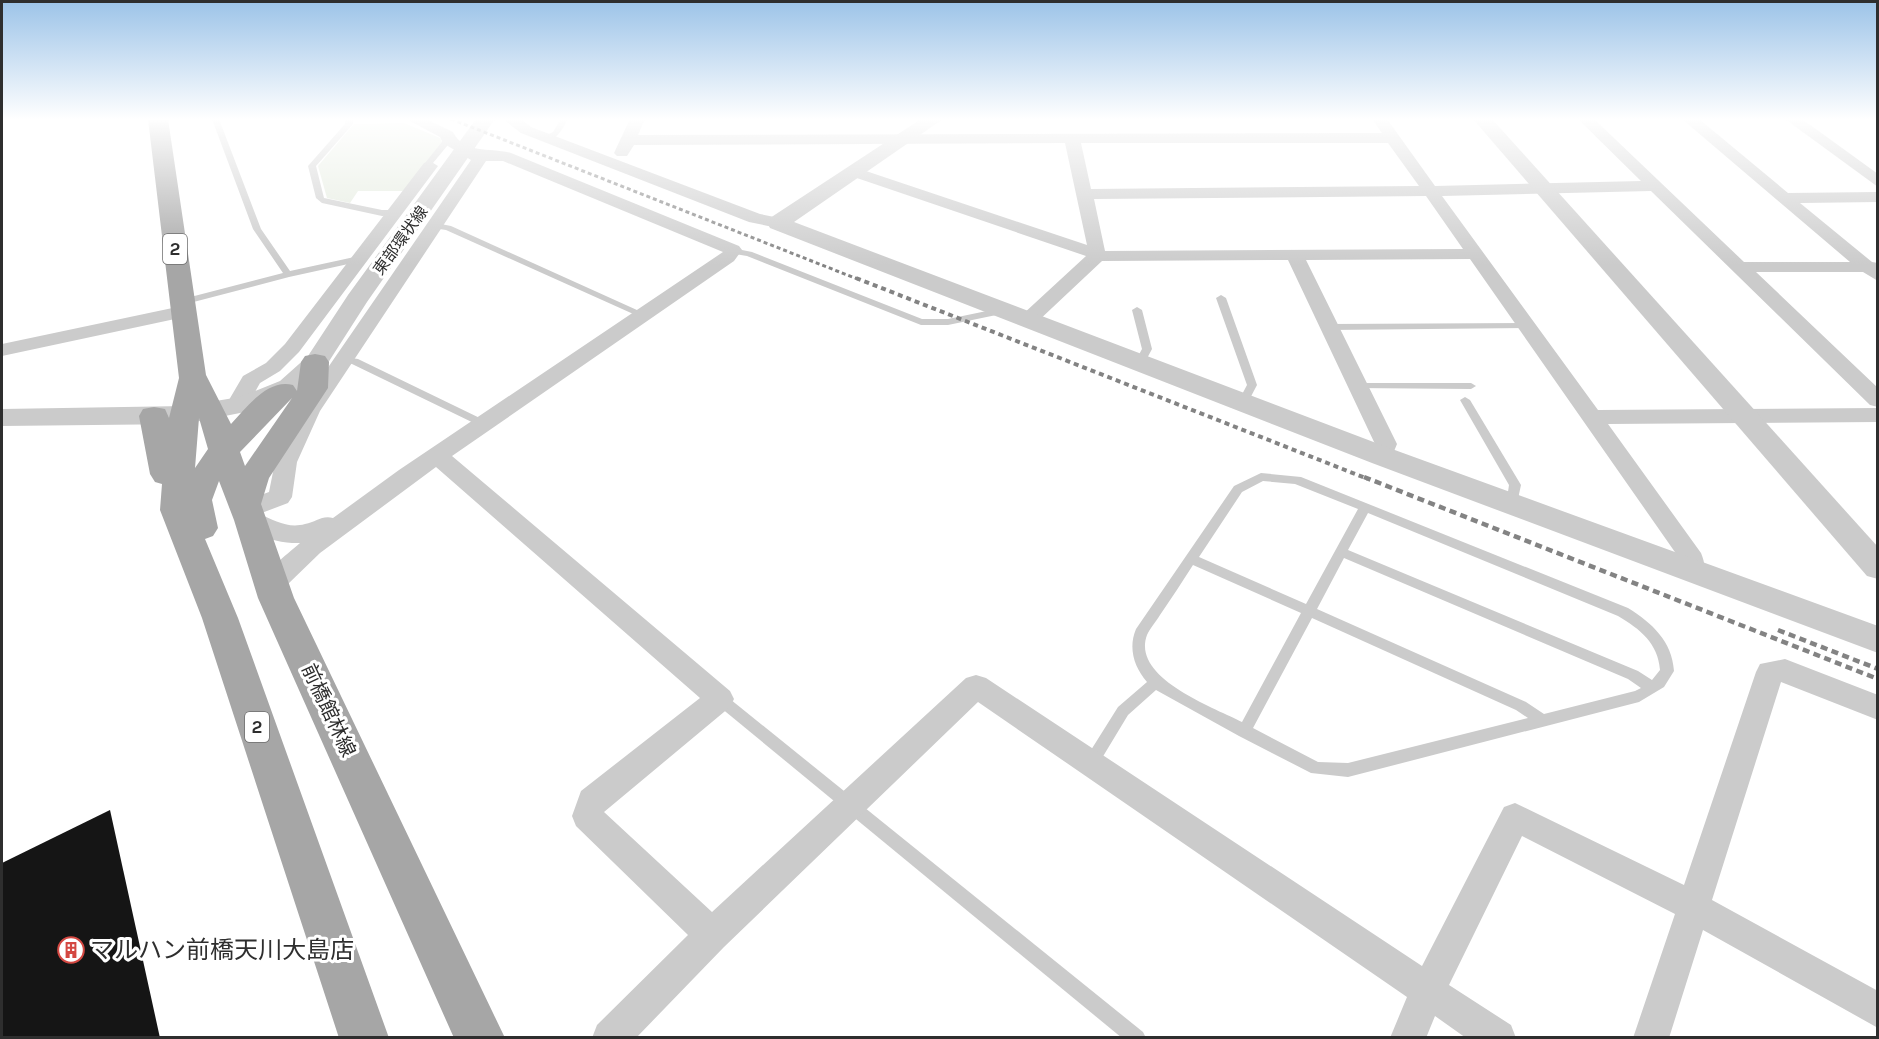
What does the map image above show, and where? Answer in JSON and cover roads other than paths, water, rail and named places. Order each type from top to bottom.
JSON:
[{"type":"main road","name":"前橋館林線","points":[[164,167],[197,412],[176,510],[220,618],[364,1038]]},
{"type":"main road","points":[[248,511],[254,477],[314,388],[329,361]]},
{"type":"main road","points":[[220,618],[196,502],[206,475],[255,416],[283,390]]},
{"type":"main road","name":"前橋館林線","points":[[197,412],[224,452],[248,511],[276,598],[480,1038]]},
{"type":"street","points":[[197,412],[250,386],[250,380],[284,357],[429,167]]},
{"type":"street","name":"東部環状線","points":[[2,418],[197,412],[283,390],[329,361],[355,302],[452,167]]},
{"type":"street","points":[[329,361],[435,226],[473,167]]},
{"type":"street","points":[[276,598],[275,584],[287,567],[371,502],[728,257],[732,251],[729,247],[534,167]]},
{"type":"street","points":[[625,167],[755,218],[778,223],[1382,456],[1878,640]]},
{"type":"street","points":[[778,223],[861,167]]},
{"type":"street","points":[[1018,315],[1092,262],[1096,254],[1079,167]]},
{"type":"street","points":[[1414,167],[1689,553],[1693,564],[1692,572]]},
{"type":"street","points":[[1523,167],[1874,561]]},
{"type":"street","points":[[1635,167],[1878,400]]},
{"type":"street","points":[[1747,167],[1874,270]]},
{"type":"street","points":[[1858,167],[1878,182]]},
{"type":"street","points":[[854,172],[1096,254],[1476,254]]},
{"type":"street","points":[[1086,194],[1432,192],[1654,186]]},
{"type":"street","points":[[1784,198],[1878,197]]},
{"type":"street","points":[[1294,255],[1386,444],[1382,456]]},
{"type":"street","points":[[1739,267],[1874,270]]},
{"type":"street","points":[[2,350],[182,307]]},
{"type":"street","points":[[1593,417],[1878,415]]},
{"type":"street","points":[[436,458],[447,463],[720,699],[591,801],[587,816],[712,935]]},
{"type":"street","points":[[248,511],[274,532],[300,535],[320,529],[371,502]]},
{"type":"street","points":[[1651,1038],[1692,906],[1770,672],[1785,670],[1878,708]]},
{"type":"street","points":[[610,1038],[712,935],[976,686],[1498,1038]]},
{"type":"street","points":[[1408,1038],[1428,991],[1515,817],[1692,906],[1878,1011]]},
{"type":"lane","points":[[233,167],[257,229],[288,274]]},
{"type":"lane","points":[[312,167],[322,201],[382,213],[394,213]]},
{"type":"lane","points":[[435,226],[448,228],[643,315]]},
{"type":"lane","points":[[732,251],[749,254],[921,322],[940,323],[1018,315]]},
{"type":"lane","points":[[182,307],[288,274],[345,260],[359,259]]},
{"type":"lane","points":[[1221,298],[1252,386],[1243,402]]},
{"type":"lane","points":[[1137,310],[1147,349],[1140,362]]},
{"type":"lane","points":[[1329,327],[1527,326]]},
{"type":"lane","points":[[329,361],[354,361],[484,424]]},
{"type":"lane","points":[[1358,386],[1472,386]]},
{"type":"lane","points":[[1465,400],[1515,485],[1512,505]]},
{"type":"lane","points":[[1288,477],[1634,618],[1654,636],[1668,662],[1667,670],[1652,688],[1639,696],[1337,771],[1316,768],[1244,732],[1155,682],[1140,660],[1138,641],[1192,559],[1238,489],[1254,478],[1288,477]]},
{"type":"lane","points":[[1244,732],[1365,508]]},
{"type":"lane","points":[[1341,552],[1633,675],[1652,688]]},
{"type":"lane","points":[[1192,559],[1521,706],[1542,720]]},
{"type":"lane","points":[[1091,764],[1123,711],[1155,682]]},
{"type":"lane","points":[[720,699],[1137,1038]]},
{"type":"railway","points":[[574,167],[860,280]]},
{"type":"railway","points":[[856,278],[1368,479]]},
{"type":"railway","points":[[1364,477],[1878,679]]},
{"type":"railway","points":[[1778,630],[1878,669]]},
{"type":"place","name":"マルハン前橋天川大島店","points":[[71,950]]}]
